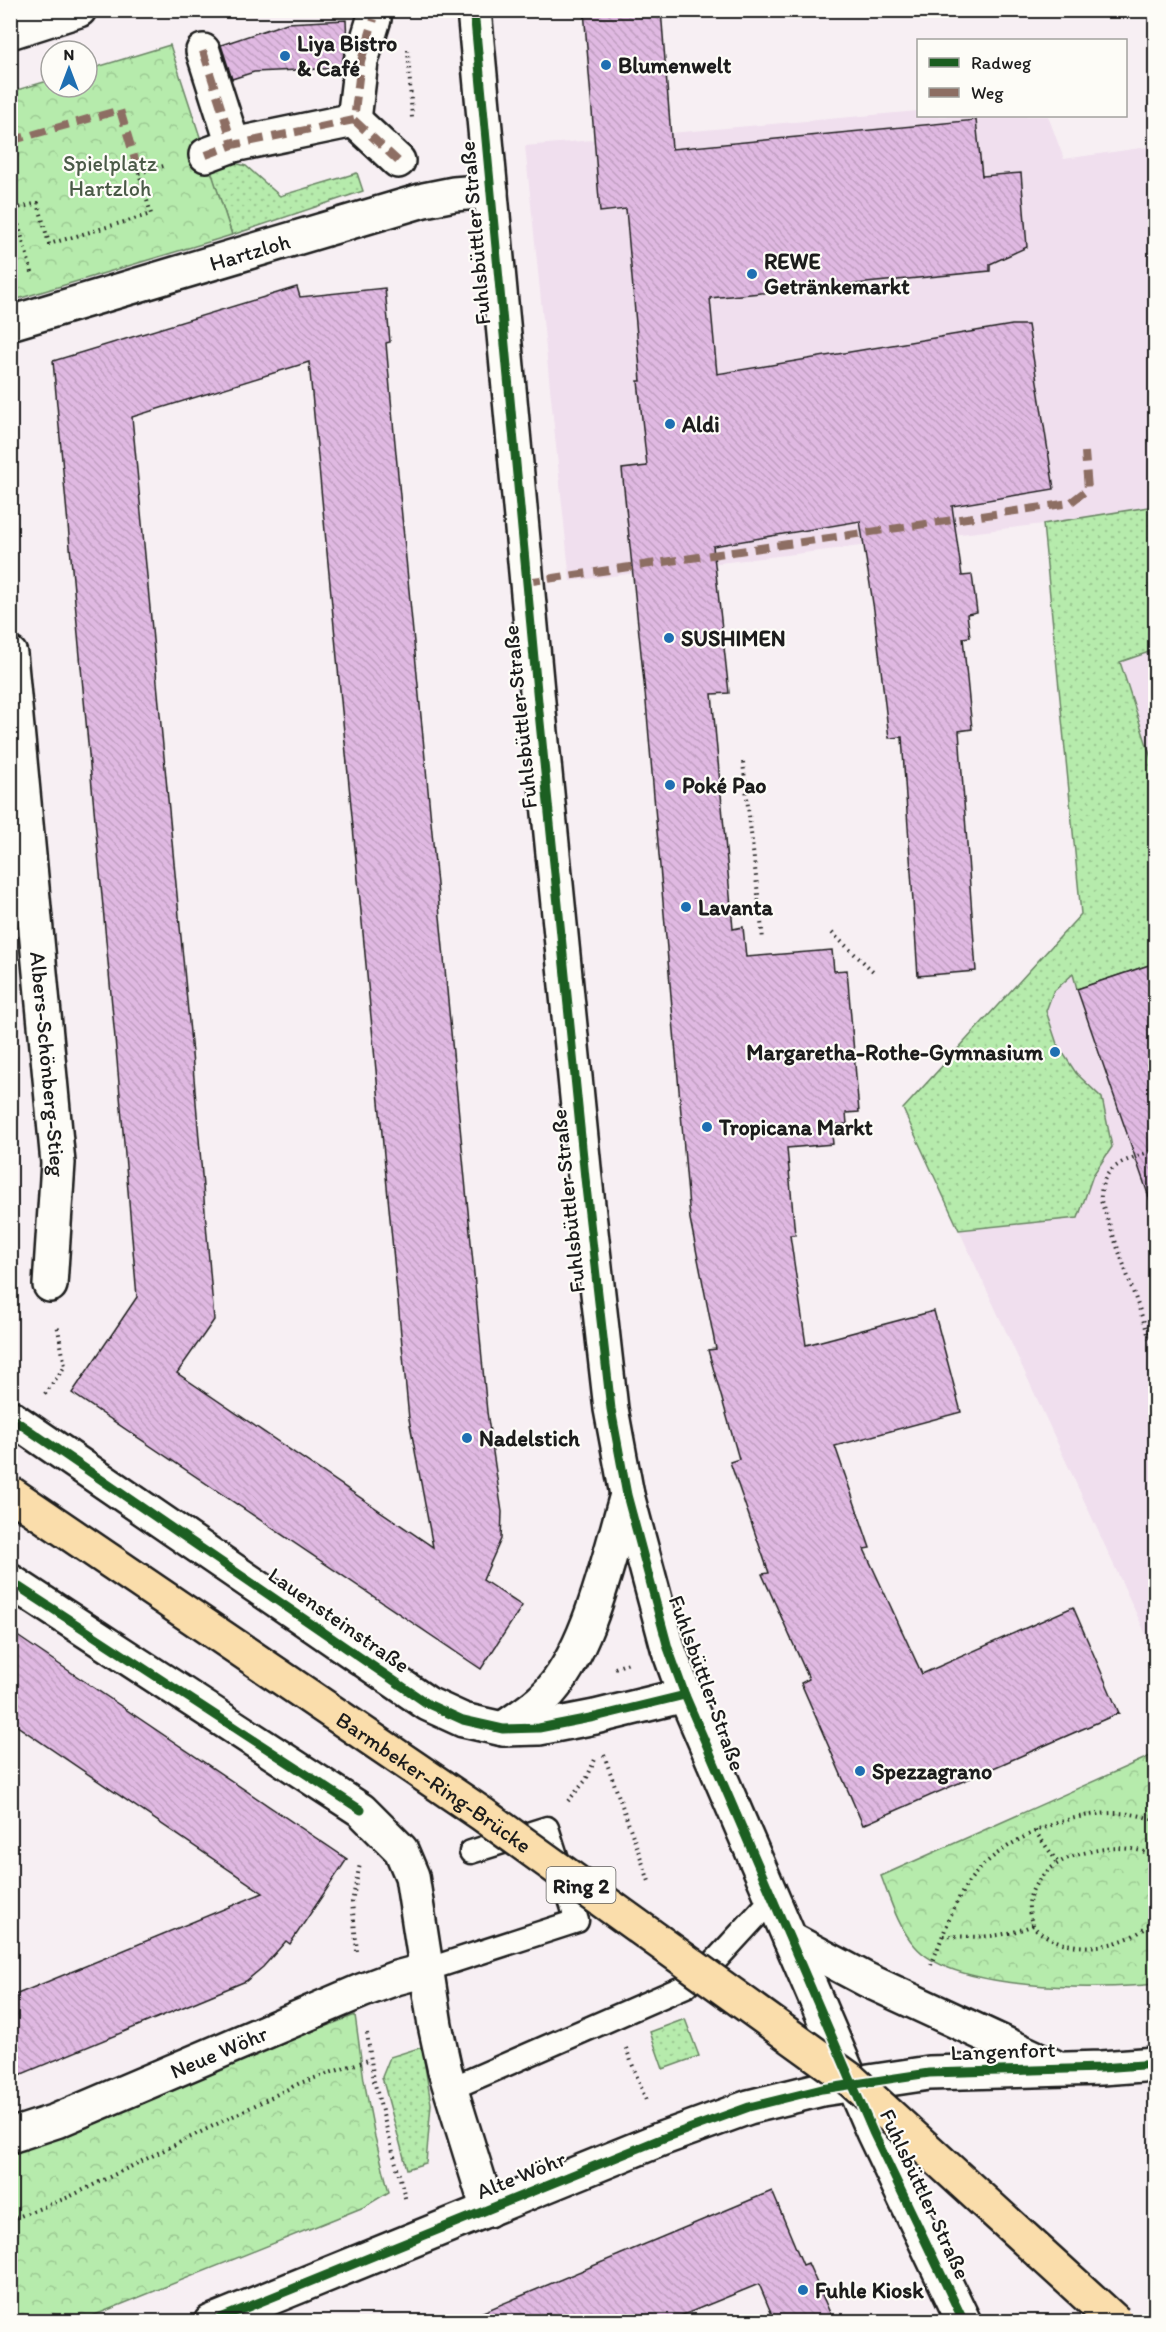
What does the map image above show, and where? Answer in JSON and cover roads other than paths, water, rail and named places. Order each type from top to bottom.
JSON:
[{"type":"main road","name":"Barmbeker-Ring-Brücke","points":[[10,1493],[482,1814],[851,2080],[1116,2322]]},
{"type":"street","points":[[10,32],[80,10]]},
{"type":"street","name":"Fuhlsbüttler Straße","points":[[474,10],[526,582],[586,1189],[611,1408],[627,1495],[668,1648],[685,1695],[853,2084],[964,2322]]},
{"type":"street","points":[[354,120],[361,61],[374,20]]},
{"type":"street","points":[[203,51],[219,150],[354,120]]},
{"type":"street","points":[[354,120],[398,161]]},
{"type":"street","name":"Hartzloh","points":[[10,323],[424,200],[491,190]]},
{"type":"street","name":"Albers-Schönberg-Stieg","points":[[10,654],[58,1163],[50,1285]]},
{"type":"street","name":"Lauensteinstraße","points":[[16,1421],[428,1704],[463,1720],[503,1729],[539,1728],[598,1732],[685,1695]]},
{"type":"street","points":[[503,1729],[544,1698],[572,1659],[589,1622],[627,1495]]},
{"type":"street","points":[[10,1581],[361,1810],[401,1850],[412,1876],[435,2025],[450,2089],[488,2210]]},
{"type":"street","points":[[790,1939],[915,2003],[1060,2069]]},
{"type":"street","name":"Neue Wöhr","points":[[10,2136],[56,2121],[361,1991],[426,1970]]},
{"type":"street","name":"Langenfort","points":[[853,2084],[929,2073],[1155,2064]]},
{"type":"street","name":"Alte Wöhr","points":[[211,2322],[661,2139],[749,2107],[822,2089],[853,2084]]},
{"type":"lane","points":[[426,1970],[577,1921],[547,1828],[471,1852]]},
{"type":"lane","points":[[450,2089],[686,1986],[715,1961],[773,1898]]},
{"type":"place","name":"Liya Bistro & Café","points":[[285,56]]},
{"type":"place","name":"Blumenwelt","points":[[606,65]]},
{"type":"place","name":"REWE Getränkemarkt","points":[[752,274]]},
{"type":"place","name":"Aldi","points":[[670,424]]},
{"type":"place","name":"SUSHIMEN","points":[[669,638]]},
{"type":"place","name":"Poké Pao","points":[[670,785]]},
{"type":"place","name":"Lavanta","points":[[686,907]]},
{"type":"place","name":"Margaretha-Rothe-Gymnasium","points":[[1055,1052]]},
{"type":"place","name":"Tropicana Markt","points":[[707,1127]]},
{"type":"place","name":"Nadelstich","points":[[467,1438]]},
{"type":"place","name":"Spezzagrano","points":[[860,1771]]},
{"type":"place","name":"Fuhle Kiosk","points":[[803,2290]]},
{"type":"park label","name":"Spielplatz Hartzloh","points":[[110,176]]}]
